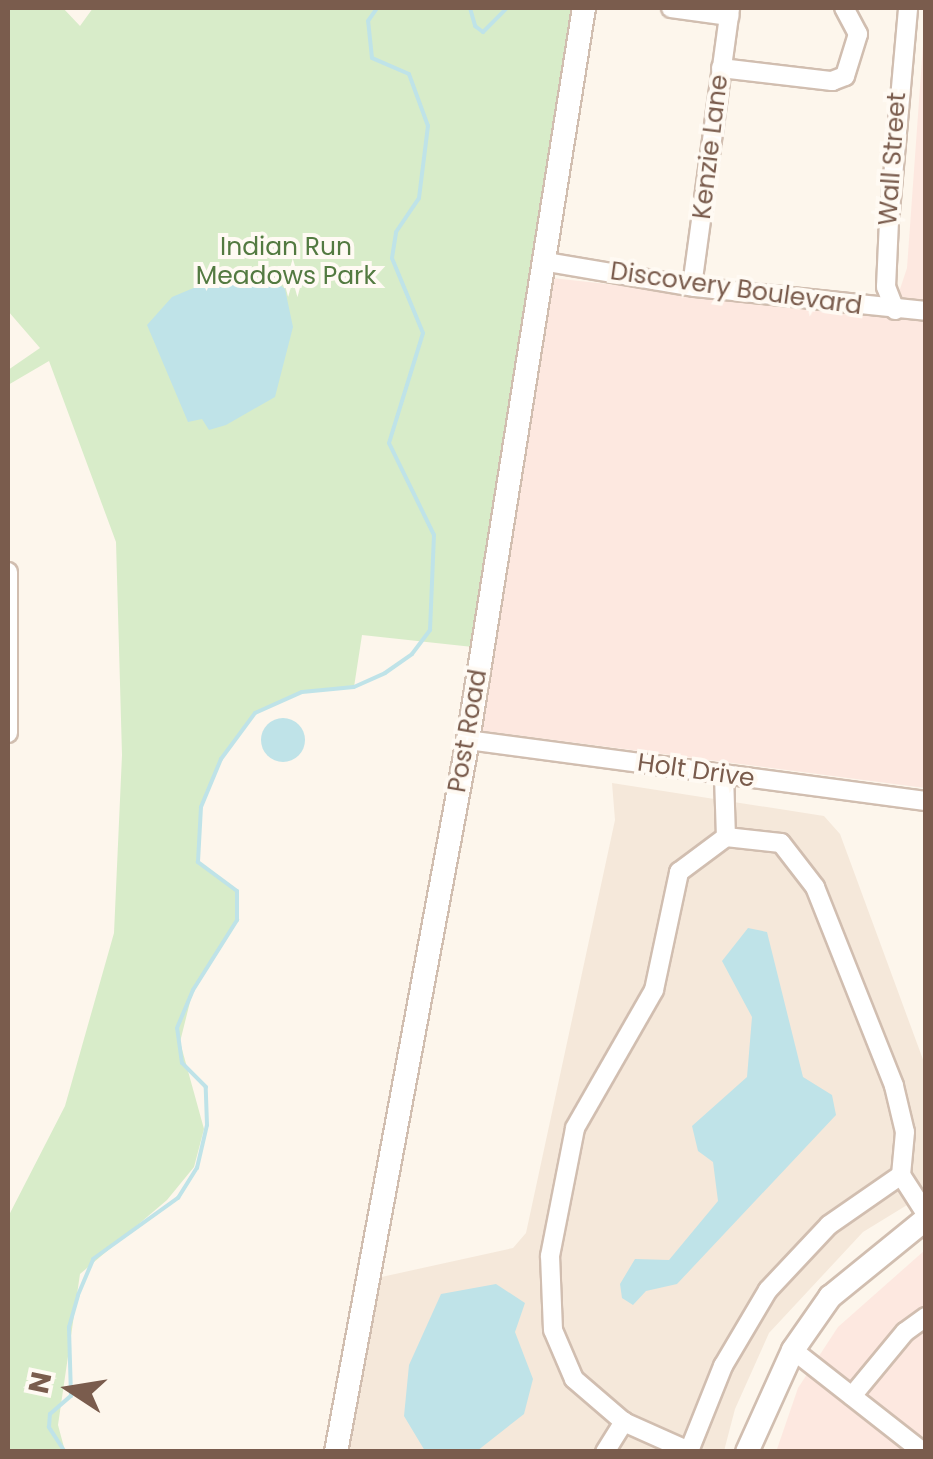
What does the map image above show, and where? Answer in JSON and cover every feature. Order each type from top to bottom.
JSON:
[{"type":"street","name":"Post Road","points":[[336,1452],[468,740],[547,262],[584,8]]},
{"type":"street","points":[[670,8],[729,12]]},
{"type":"street","points":[[721,68],[832,81],[845,76],[855,60],[858,34],[844,8]]},
{"type":"street","name":"Wall Street","points":[[895,310],[886,287],[887,254],[908,8]]},
{"type":"street","name":"Kenzie Lane","points":[[692,286],[729,12]]},
{"type":"street","name":"Discovery Boulevard","points":[[547,262],[692,286],[895,310],[926,310]]},
{"type":"street","points":[[8,572],[8,733]]},
{"type":"street","name":"Holt Drive","points":[[468,740],[926,801]]},
{"type":"street","points":[[724,775],[726,836]]},
{"type":"street","points":[[747,1452],[793,1350],[830,1297],[926,1217],[902,1175],[906,1132],[894,1086],[814,886],[781,843],[726,836],[679,872],[654,990],[575,1128],[550,1256],[553,1330],[563,1358],[587,1396],[624,1422],[690,1451],[722,1366],[768,1290],[828,1225],[902,1175]]},
{"type":"street","points":[[852,1396],[905,1332],[926,1317]]},
{"type":"street","points":[[793,1350],[923,1452]]},
{"type":"street","points":[[606,1452],[624,1422]]},
{"type":"shaded area","points":[[925,17],[925,788],[478,730],[552,278],[871,313],[898,295],[907,268]]},
{"type":"shaded area","points":[[612,783],[824,816],[840,834],[925,1065],[925,1194],[863,1232],[769,1333],[735,1409],[724,1451],[345,1452],[377,1278],[513,1248],[526,1233],[615,820]]},
{"type":"shaded area","points":[[925,1250],[925,1451],[776,1452],[798,1388],[838,1327]]},
{"type":"green space","name":"Indian Run Meadows Park","points":[[8,8],[63,8],[80,26],[93,8],[584,8],[482,648],[362,635],[354,687],[302,692],[255,713],[221,759],[201,807],[198,861],[237,891],[237,920],[193,990],[180,1042],[204,1129],[194,1167],[167,1200],[80,1274],[58,1425],[65,1451],[8,1451],[8,1217],[65,1106],[114,933],[122,755],[116,542],[49,361],[8,385],[8,370],[40,348],[8,311]]},
{"type":"water","points":[[271,278],[285,289],[293,327],[275,397],[226,425],[209,430],[202,419],[188,422],[147,325],[172,297],[215,279]]},
{"type":"water","points":[[283,718],[299,724],[305,740],[299,756],[283,762],[267,756],[261,740],[267,724]]},
{"type":"water","points":[[748,928],[767,932],[803,1077],[832,1095],[836,1115],[677,1284],[646,1291],[633,1305],[622,1298],[620,1284],[635,1259],[669,1260],[718,1201],[713,1162],[698,1151],[692,1126],[747,1077],[752,1017],[722,961]]},
{"type":"water","points":[[496,1284],[525,1303],[515,1332],[533,1379],[524,1414],[477,1451],[425,1451],[404,1416],[409,1365],[441,1294]]},
{"type":"waterway","points":[[65,1452],[49,1427],[50,1414],[71,1396],[69,1327],[93,1259],[178,1198],[197,1168],[207,1125],[206,1087],[182,1063],[177,1028],[193,990],[237,920],[237,891],[198,862],[201,807],[221,759],[255,713],[302,692],[354,687],[385,673],[412,654],[430,630],[434,535],[389,443],[423,333],[392,258],[396,232],[419,198],[428,126],[409,74],[372,58],[368,21],[377,8]]},
{"type":"waterway","points":[[470,8],[475,26],[483,32],[507,8]]}]
